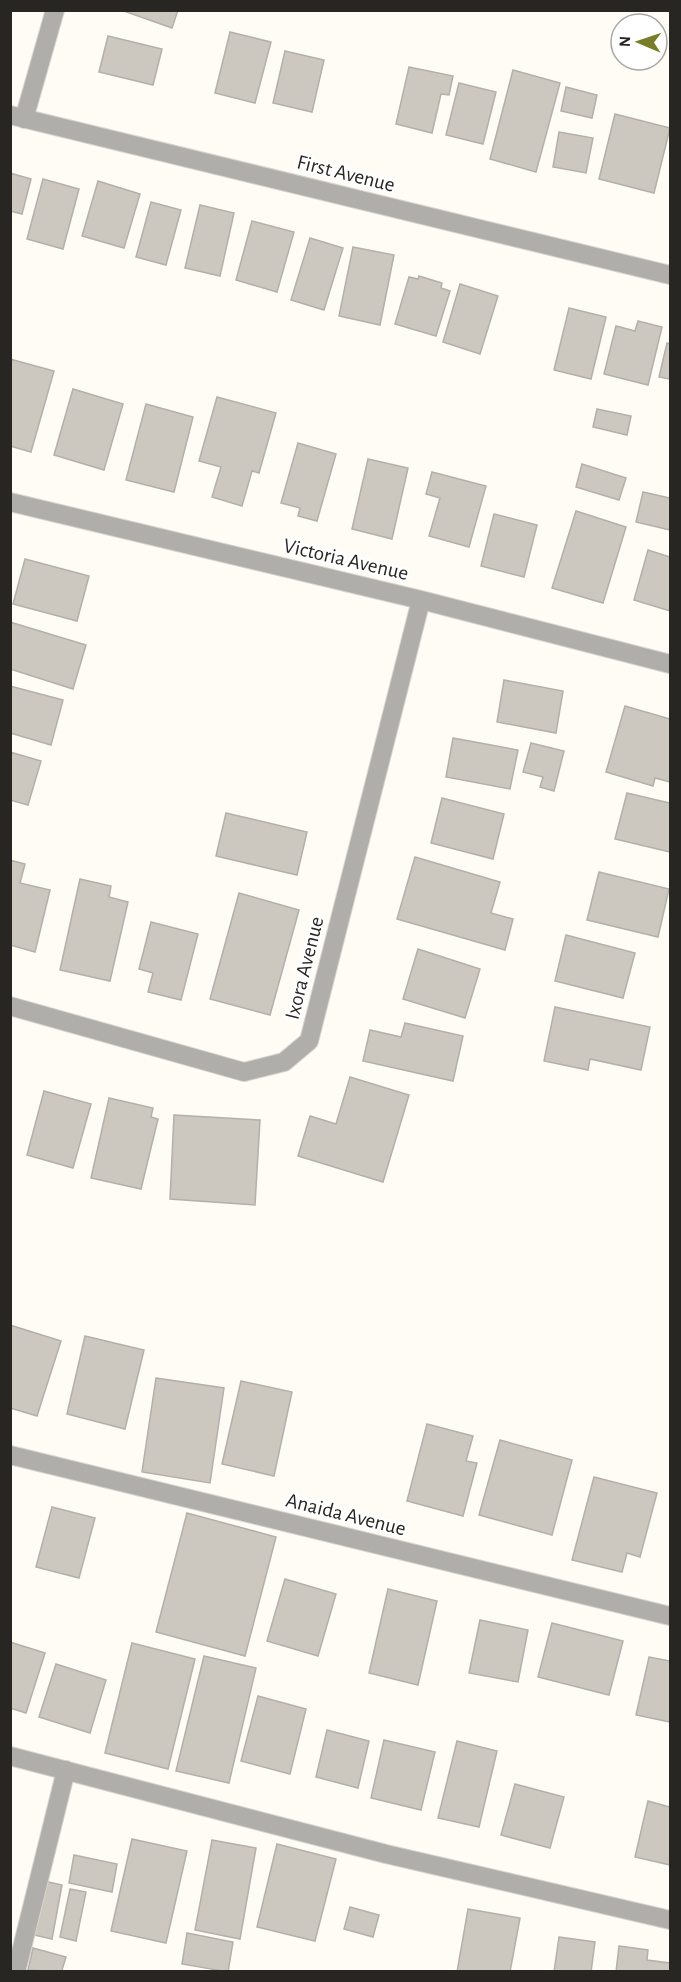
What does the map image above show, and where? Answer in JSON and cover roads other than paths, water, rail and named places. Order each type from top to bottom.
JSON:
[{"type":"street","points":[[17,117],[55,10]]},
{"type":"street","name":"First Avenue","points":[[17,117],[670,275]]},
{"type":"street","name":"Victoria Avenue","points":[[10,502],[421,600],[670,664]]},
{"type":"street","name":"Ixora Avenue","points":[[10,1006],[244,1072],[284,1062],[309,1041],[421,600]]},
{"type":"street","name":"Anaida Avenue","points":[[10,1455],[670,1616]]},
{"type":"street","points":[[10,1756],[386,1854],[670,1920]]},
{"type":"street","points":[[16,1971],[66,1770]]}]
